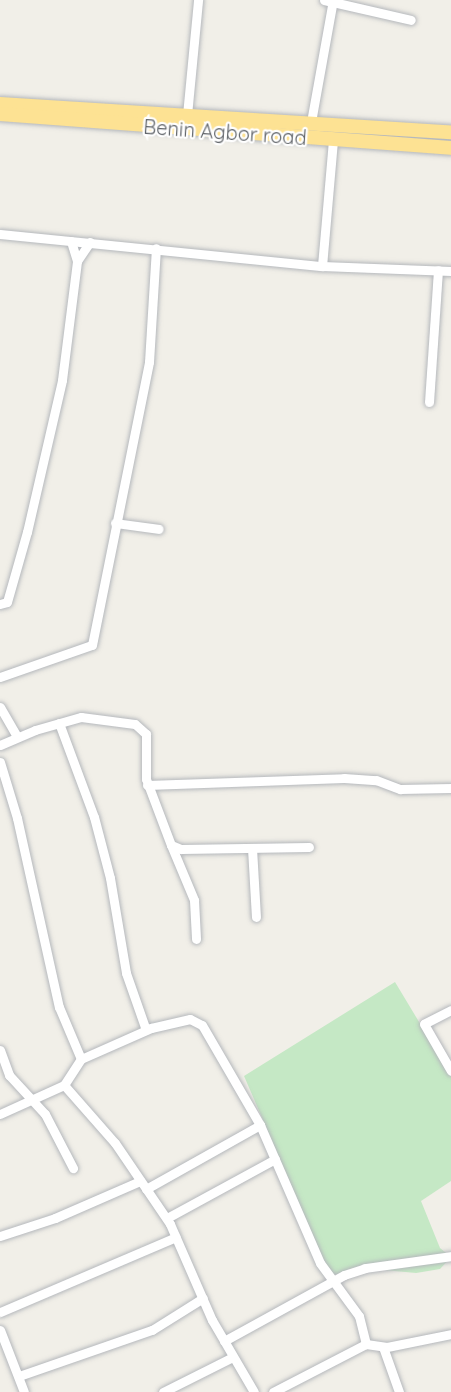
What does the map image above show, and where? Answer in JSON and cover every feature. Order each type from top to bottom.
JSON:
[{"type":"highway","name":"Benin Agbor road","points":[[0,104],[451,132]]},
{"type":"highway","name":"Benin Agbor road","points":[[0,114],[451,148]]},
{"type":"street","points":[[187,115],[198,0]]},
{"type":"street","points":[[311,122],[330,0],[411,20]]},
{"type":"street","points":[[322,266],[333,140]]},
{"type":"street","points":[[0,234],[322,266],[451,271]]},
{"type":"street","points":[[0,604],[7,602],[44,465],[73,316],[77,261],[71,241]]},
{"type":"street","points":[[77,261],[90,242]]},
{"type":"street","points":[[0,677],[92,645],[149,362],[156,248]]},
{"type":"street","points":[[429,402],[438,270]]},
{"type":"street","points":[[115,523],[159,529]]},
{"type":"street","points":[[0,707],[17,737]]},
{"type":"street","points":[[0,745],[59,723],[97,717],[141,727],[148,745],[147,784],[194,900],[196,939]]},
{"type":"street","points":[[59,723],[94,817],[110,878],[126,973],[146,1030]]},
{"type":"street","points":[[0,762],[17,818],[59,1007],[81,1059]]},
{"type":"street","points":[[147,784],[344,778],[376,780],[400,789],[451,788]]},
{"type":"street","points":[[171,845],[181,849],[309,847]]},
{"type":"street","points":[[252,848],[256,917]]},
{"type":"street","points":[[451,1010],[424,1024],[451,1071]]},
{"type":"street","points":[[0,1114],[29,1098],[64,1085],[81,1059],[146,1030],[190,1019],[202,1025],[261,1125],[320,1263],[359,1316],[366,1344]]},
{"type":"street","points":[[0,1050],[9,1075],[45,1114],[73,1168]]},
{"type":"street","points":[[64,1085],[115,1143],[167,1218],[202,1298],[254,1392]]},
{"type":"street","points":[[0,1236],[143,1185],[261,1125]]},
{"type":"street","points":[[167,1218],[275,1159]]},
{"type":"street","points":[[0,1312],[176,1237]]},
{"type":"street","points":[[225,1341],[334,1281],[364,1268],[451,1256]]},
{"type":"street","points":[[19,1376],[152,1330],[202,1298]]},
{"type":"street","points":[[0,1330],[24,1392]]},
{"type":"street","points":[[273,1392],[366,1344],[382,1347],[451,1334]]},
{"type":"street","points":[[382,1347],[399,1392]]},
{"type":"street","points":[[163,1392],[233,1357]]},
{"type":"green space","points":[[395,982],[451,1075],[451,1181],[421,1201],[440,1248],[451,1257],[440,1269],[416,1273],[373,1269],[330,1275],[244,1076]]}]
